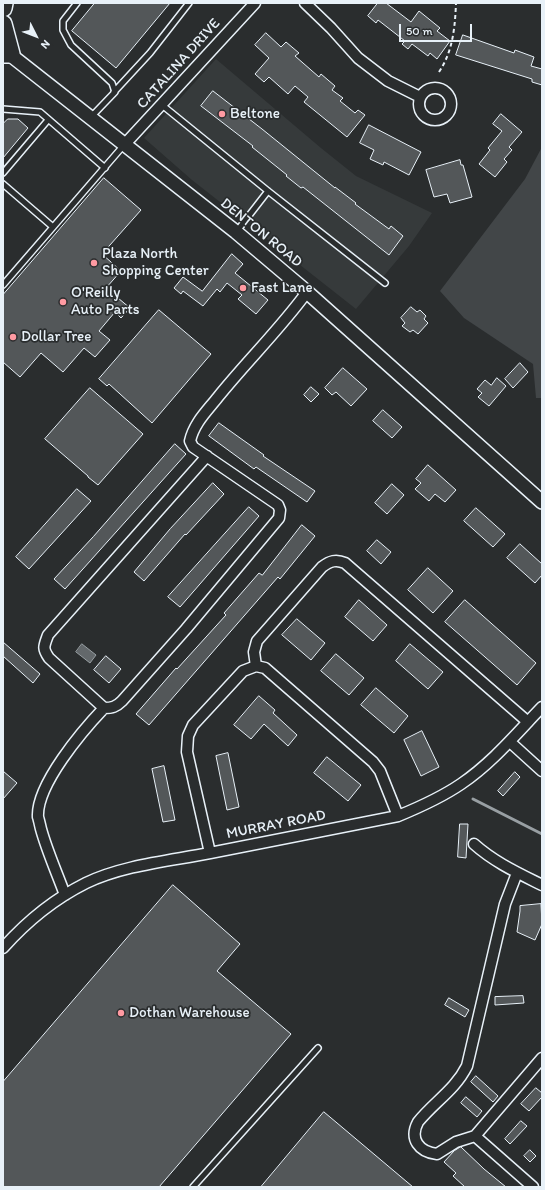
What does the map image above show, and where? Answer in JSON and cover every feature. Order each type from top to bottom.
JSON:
[{"type":"highway","points":[[3,8],[4,3]]},
{"type":"highway","points":[[3,24],[6,52]]},
{"type":"street","name":"CATALINA DRIVE","points":[[125,144],[254,3]]},
{"type":"street","points":[[304,3],[331,28],[358,58],[388,81],[420,97]]},
{"type":"street","name":"DENTON ROAD","points":[[6,52],[236,232],[307,292],[542,502]]},
{"type":"street","points":[[207,456],[48,635],[44,646],[45,652],[49,658],[104,708],[111,708],[118,705],[122,701],[186,629],[279,518],[280,510],[278,506],[207,456],[193,447],[190,441],[195,425],[228,384],[296,307],[307,292]]},
{"type":"street","points":[[256,666],[254,652],[257,640],[322,567],[328,563],[338,560],[344,563],[528,722]]},
{"type":"street","points":[[210,853],[188,752],[188,736],[193,725],[242,671],[256,666],[265,668],[373,762],[380,771],[398,816]]},
{"type":"street","name":"MURRAY ROAD","points":[[4,946],[39,913],[65,895],[87,883],[125,870],[398,816],[427,803],[461,784],[492,760],[542,707]]},
{"type":"street","points":[[65,895],[45,842],[38,817],[40,800],[46,786],[60,763],[87,725],[104,708]]},
{"type":"street","points":[[510,742],[542,771]]},
{"type":"street","points":[[474,844],[486,855],[517,873],[542,885]]},
{"type":"street","points":[[517,873],[505,904],[467,1066],[456,1085],[418,1122],[414,1135],[416,1141],[425,1151],[438,1154],[456,1142],[475,1136],[541,1060]]},
{"type":"street","points":[[475,1136],[533,1187]]},
{"type":"lane","points":[[77,3],[63,21],[63,30],[71,45],[112,83],[114,92]]},
{"type":"lane","points":[[91,118],[150,53],[189,3]]},
{"type":"lane","points":[[162,105],[385,283]]},
{"type":"lane","points":[[4,110],[40,112],[105,168]]},
{"type":"lane","points":[[3,173],[48,120]]},
{"type":"lane","points":[[3,285],[125,144]]},
{"type":"lane","points":[[3,184],[54,227]]},
{"type":"lane","points":[[236,232],[268,191]]},
{"type":"lane","points":[[193,1187],[318,1048]]},
{"type":"path","points":[[439,72],[448,56],[452,39],[456,3]]},
{"type":"shaded area","points":[[216,59],[356,176],[432,213],[409,246],[356,309],[192,180],[144,138]]},
{"type":"shaded area","points":[[542,147],[542,398],[536,398],[533,364],[464,318],[440,291],[525,179]]},
{"type":"shaded area","points":[[82,644],[96,655],[90,663],[76,652]]},
{"type":"building","points":[[95,3],[170,3],[116,68],[72,31]]},
{"type":"building","points":[[378,3],[386,3],[411,22],[419,11],[440,28],[437,31],[450,41],[437,59],[430,53],[428,56],[412,44],[408,49],[402,44],[405,41],[378,20],[376,23],[368,16]]},
{"type":"building","points":[[266,33],[281,47],[286,42],[299,53],[295,56],[319,77],[321,74],[335,86],[332,90],[343,98],[340,101],[355,113],[358,110],[365,115],[347,137],[304,102],[308,97],[295,86],[288,94],[269,77],[264,82],[255,74],[269,58],[255,45]]},
{"type":"building","points":[[463,35],[514,53],[515,50],[534,57],[531,66],[542,69],[542,85],[532,82],[532,79],[456,55]]},
{"type":"building","points":[[213,91],[356,203],[355,204],[389,229],[391,226],[403,236],[389,255],[303,187],[301,188],[252,147],[253,146],[201,106]]},
{"type":"building","points":[[501,114],[522,132],[509,147],[512,150],[504,159],[507,162],[495,177],[479,164],[490,150],[488,148],[502,131],[493,124]]},
{"type":"building","points":[[8,119],[18,119],[28,128],[3,158],[3,124]]},
{"type":"building","points":[[369,125],[421,152],[409,175],[384,162],[383,165],[370,159],[374,150],[360,143]]},
{"type":"building","points":[[460,160],[461,165],[463,165],[472,197],[450,203],[447,194],[434,197],[426,170]]},
{"type":"building","name":"O'Reilly Auto Parts","points":[[104,178],[141,210],[102,254],[121,271],[106,288],[130,308],[121,318],[115,312],[99,331],[110,340],[95,357],[84,348],[63,372],[41,353],[20,377],[3,362],[3,295]]},
{"type":"building","name":"Fast Lane","points":[[232,254],[243,264],[235,273],[268,300],[256,314],[238,299],[242,295],[227,283],[220,292],[217,289],[203,306],[183,291],[181,294],[174,288],[183,277],[202,291]]},
{"type":"building","points":[[411,307],[417,312],[420,310],[426,316],[424,319],[428,323],[418,334],[413,330],[410,332],[402,326],[405,323],[401,318]]},
{"type":"building","points":[[159,310],[211,354],[152,423],[109,384],[107,386],[99,379]]},
{"type":"building","points":[[520,363],[528,372],[513,388],[505,379]]},
{"type":"building","points":[[343,368],[367,389],[351,406],[336,392],[332,395],[325,388]]},
{"type":"building","points":[[497,378],[506,386],[489,406],[478,397],[482,393],[477,389],[485,380],[491,385]]},
{"type":"building","points":[[311,387],[319,394],[311,402],[304,395]]},
{"type":"building","points":[[90,388],[143,434],[98,485],[45,439]]},
{"type":"building","points":[[383,410],[402,427],[392,438],[373,421]]},
{"type":"building","points":[[219,423],[264,455],[263,456],[315,491],[307,502],[256,467],[254,469],[209,436]]},
{"type":"building","points":[[175,444],[186,454],[65,589],[54,579]]},
{"type":"building","points":[[428,465],[456,490],[445,502],[435,494],[429,501],[415,489],[421,483],[416,479]]},
{"type":"building","points":[[213,483],[224,494],[186,535],[185,534],[144,581],[134,572],[170,529]]},
{"type":"building","points":[[392,484],[404,495],[387,514],[375,503]]},
{"type":"building","points":[[77,489],[91,501],[29,569],[16,557]]},
{"type":"building","points":[[249,507],[259,516],[180,607],[168,597]]},
{"type":"building","points":[[476,508],[505,534],[493,547],[464,521]]},
{"type":"building","points":[[302,525],[315,536],[280,579],[278,577],[149,725],[136,714],[176,668],[177,669],[226,615],[224,613],[259,573],[262,575]]},
{"type":"building","points":[[377,540],[391,552],[381,564],[367,551]]},
{"type":"building","points":[[520,544],[542,564],[542,575],[535,583],[507,558]]},
{"type":"building","points":[[428,568],[453,591],[433,613],[408,590]]},
{"type":"building","points":[[359,600],[387,625],[373,641],[345,617]]},
{"type":"building","points":[[465,600],[536,663],[517,685],[445,622]]},
{"type":"building","points":[[297,619],[325,643],[311,660],[282,635]]},
{"type":"building","points":[[3,642],[40,674],[33,683],[3,656]]},
{"type":"building","points":[[410,644],[443,672],[428,689],[396,661]]},
{"type":"building","points":[[336,654],[364,678],[349,695],[321,671]]},
{"type":"building","points":[[106,656],[121,669],[109,683],[94,670]]},
{"type":"building","points":[[376,688],[408,716],[394,733],[361,705]]},
{"type":"building","points":[[259,696],[275,710],[273,713],[297,735],[288,746],[264,724],[251,739],[234,725]]},
{"type":"building","points":[[422,731],[439,767],[421,776],[404,740]]},
{"type":"building","points":[[228,753],[239,807],[227,810],[216,756]]},
{"type":"building","points":[[327,757],[361,785],[348,801],[314,773]]},
{"type":"building","points":[[164,766],[175,820],[163,822],[152,769]]},
{"type":"building","points":[[3,771],[17,783],[3,799]]},
{"type":"building","points":[[515,772],[520,777],[503,796],[498,791]]},
{"type":"building","points":[[460,824],[468,824],[466,858],[458,857]]},
{"type":"building","points":[[173,885],[240,944],[217,971],[291,1034],[159,1187],[3,1187],[3,1082]]},
{"type":"building","points":[[541,904],[542,924],[535,940],[517,932],[520,906]]},
{"type":"building","points":[[523,996],[524,1003],[495,1005],[495,997]]},
{"type":"building","points":[[449,998],[469,1010],[465,1017],[445,1005]]},
{"type":"building","points":[[476,1076],[498,1096],[493,1102],[471,1082]]},
{"type":"building","points":[[536,1088],[542,1093],[542,1097],[529,1111],[521,1104]]},
{"type":"building","points":[[466,1097],[482,1111],[477,1117],[461,1103]]},
{"type":"building","points":[[324,1112],[413,1187],[261,1187]]},
{"type":"building","points":[[521,1121],[527,1126],[510,1144],[505,1139]]},
{"type":"building","points":[[461,1147],[506,1187],[465,1187],[453,1176],[456,1173],[444,1162],[454,1151]]},
{"type":"building","points":[[530,1150],[536,1156],[530,1162],[524,1156]]},
{"type":"waterway","points":[[473,799],[542,834]]},
{"type":"place","name":"Beltone","points":[[222,114]]},
{"type":"place","name":"Plaza North Shopping Center","points":[[94,263]]},
{"type":"place","name":"Fast Lane","points":[[243,288]]},
{"type":"place","name":"O'Reilly Auto Parts","points":[[63,302]]},
{"type":"place","name":"Dollar Tree","points":[[13,337]]},
{"type":"place","name":"Dothan Warehouse","points":[[121,1013]]}]
